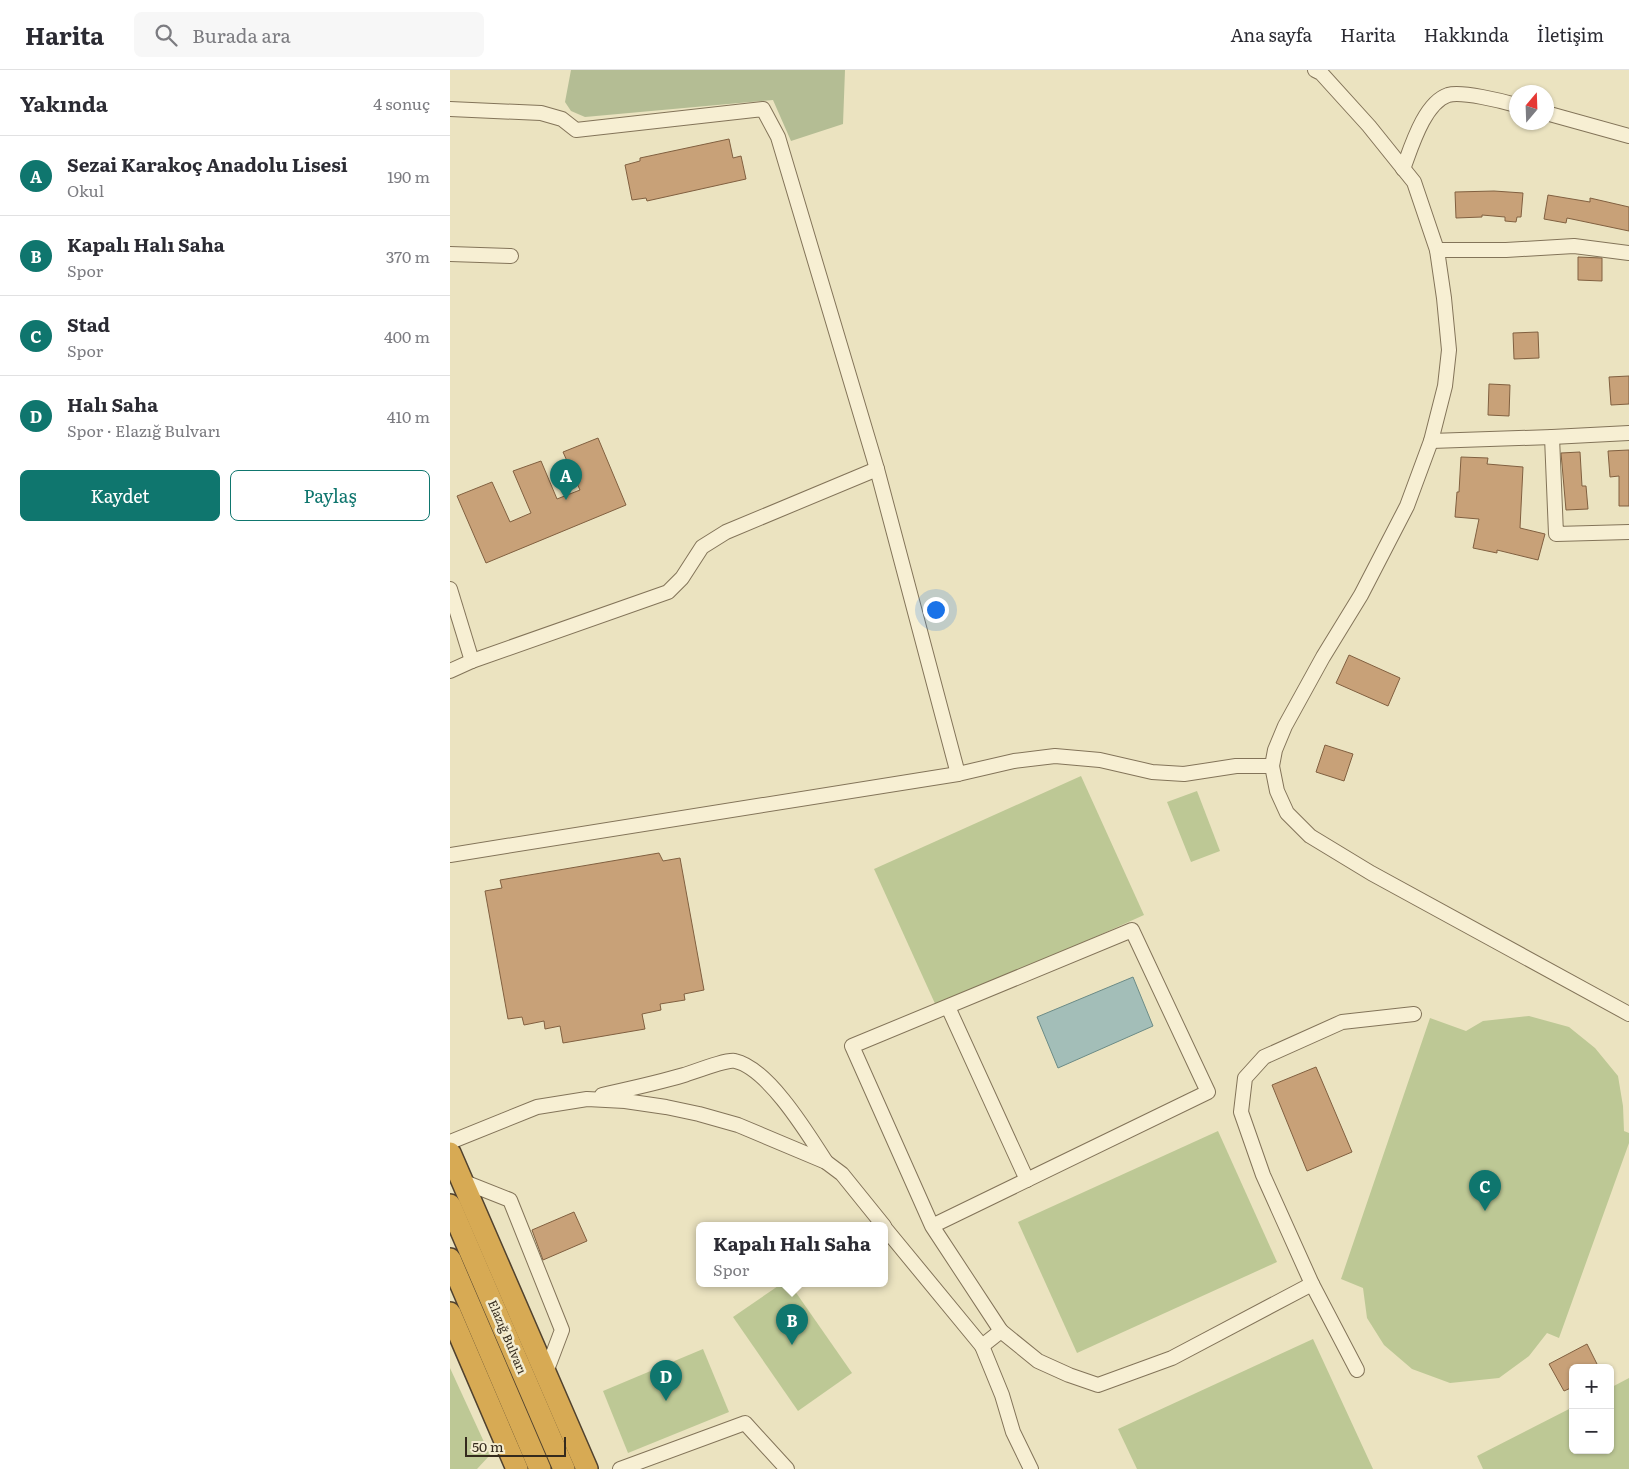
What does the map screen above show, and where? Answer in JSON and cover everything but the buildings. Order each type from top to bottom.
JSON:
[{"type":"highway","points":[[450,1153],[587,1469]]},
{"type":"highway","name":"Elazığ Bulvarı","points":[[450,1205],[564,1469]]},
{"type":"highway","name":"Elazığ Bulvarı","points":[[450,1259],[540,1469]]},
{"type":"highway","points":[[450,1313],[517,1469]]},
{"type":"street","points":[[1315,70],[1321,73],[1363,119],[1414,182],[1437,250],[1449,350],[1445,386],[1431,441],[1407,506],[1361,594],[1285,726],[1275,750],[1272,766],[1277,791],[1287,813],[1310,836],[1372,873],[1629,1014]]},
{"type":"street","points":[[1404,169],[1419,126],[1433,106],[1448,95],[1463,95],[1509,103]]},
{"type":"street","points":[[450,109],[541,113],[562,119],[576,130],[763,109],[778,137],[877,469],[958,774]]},
{"type":"street","points":[[1554,115],[1629,136]]},
{"type":"street","points":[[1437,250],[1574,246],[1629,254]]},
{"type":"street","points":[[450,254],[511,256]]},
{"type":"street","points":[[1431,441],[1629,433]]},
{"type":"street","points":[[1552,437],[1556,534],[1629,532]]},
{"type":"street","points":[[450,671],[472,661],[668,592],[682,578],[702,547],[726,532],[877,469]]},
{"type":"street","points":[[450,588],[472,661]]},
{"type":"street","points":[[450,855],[958,774],[1014,761],[1055,756],[1100,760],[1152,772],[1184,774],[1236,766],[1272,766]]},
{"type":"street","points":[[932,1226],[1208,1092],[1132,930],[852,1046],[932,1226],[1001,1331],[1038,1361],[1098,1385],[1172,1358],[1312,1284]]},
{"type":"street","points":[[948,1006],[1027,1180]]},
{"type":"street","points":[[1357,1370],[1312,1284],[1264,1175],[1241,1112],[1245,1078],[1264,1057],[1342,1022],[1414,1014]]},
{"type":"street","points":[[450,1142],[537,1106],[587,1099],[733,1060],[748,1066],[760,1076],[792,1110],[826,1162]]},
{"type":"street","points":[[587,1099],[625,1101],[666,1107],[738,1125],[826,1162],[842,1174],[880,1222]]},
{"type":"street","points":[[462,1181],[510,1200],[562,1330],[546,1375]]},
{"type":"street","points":[[888,1232],[982,1346],[1002,1395],[1013,1432],[1031,1469]]},
{"type":"street","points":[[982,1346],[1001,1331]]},
{"type":"street","points":[[620,1469],[745,1423],[787,1469]]},
{"type":"green space","points":[[571,70],[845,70],[843,124],[791,141],[773,100],[585,117],[571,111],[565,102]]},
{"type":"green space","points":[[1081,776],[1144,915],[937,1008],[874,869]]},
{"type":"green space","points":[[1197,791],[1220,851],[1191,862],[1167,802]]},
{"type":"green space","points":[[1529,1016],[1569,1027],[1595,1048],[1618,1076],[1623,1106],[1624,1131],[1629,1133],[1629,1143],[1559,1338],[1547,1333],[1529,1356],[1499,1378],[1450,1383],[1412,1369],[1384,1345],[1367,1318],[1363,1288],[1341,1279],[1430,1018],[1466,1031],[1483,1021]]},
{"type":"green space","points":[[1218,1131],[1277,1262],[1077,1353],[1018,1222]]},
{"type":"green space","points":[[777,1287],[792,1287],[852,1373],[798,1411],[733,1317]]},
{"type":"green space","points":[[1313,1339],[1373,1469],[1137,1469],[1118,1429]]},
{"type":"green space","points":[[703,1349],[729,1412],[628,1453],[603,1391]]},
{"type":"green space","points":[[450,1368],[490,1455],[477,1469],[450,1469]]},
{"type":"green space","points":[[1629,1378],[1629,1469],[1483,1469],[1477,1456],[1569,1409],[1569,1454],[1614,1454],[1614,1386]]},
{"type":"water","points":[[1133,977],[1153,1026],[1058,1068],[1037,1017]]},
{"type":"place","name":"Sezai Karakoç Anadolu Lisesi","points":[[566,500]]},
{"type":"place","name":"Stad","points":[[1485,1211]]},
{"type":"place","name":"Kapalı Halı Saha","points":[[792,1345]]},
{"type":"place","name":"Halı Saha","points":[[666,1401]]}]
